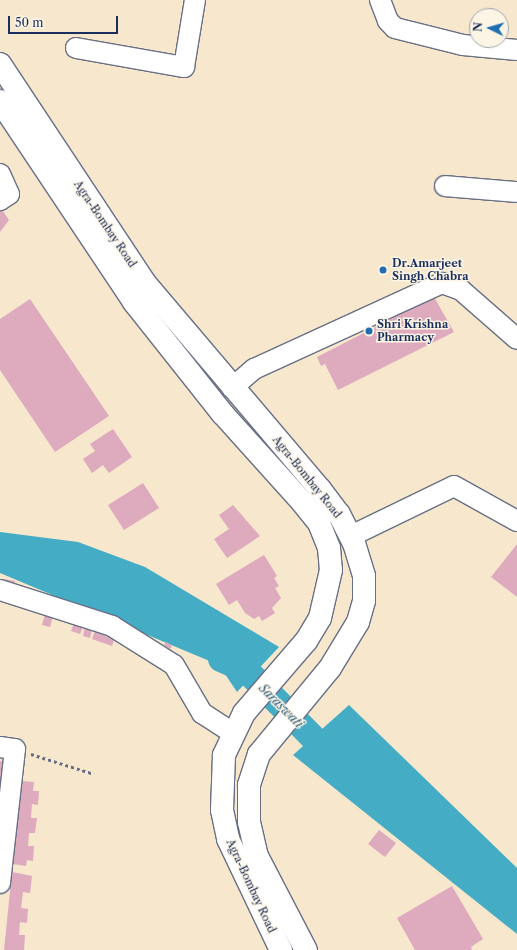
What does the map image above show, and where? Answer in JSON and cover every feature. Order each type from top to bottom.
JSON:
[{"type":"main road","name":"Agra-Bombay Road","points":[[0,64],[145,283],[232,388],[320,489],[351,536],[364,576],[364,601],[358,622],[330,668],[270,739],[252,774],[249,822],[257,856],[306,950]]},
{"type":"main road","name":"Agra-Bombay Road","points":[[0,101],[134,302],[193,377],[319,523],[329,548],[331,570],[320,618],[306,641],[244,713],[233,733],[224,755],[222,810],[228,839],[281,950]]},
{"type":"main road","points":[[193,377],[211,363]]},
{"type":"street","points":[[76,48],[184,67],[195,0]]},
{"type":"street","points":[[380,0],[388,21],[395,28],[463,45],[517,50]]},
{"type":"street","points":[[0,174],[9,194],[0,200]]},
{"type":"street","points":[[445,186],[517,192]]},
{"type":"street","points":[[232,388],[254,369],[442,283],[461,290],[517,340]]},
{"type":"street","points":[[351,536],[454,486],[517,520]]},
{"type":"street","points":[[0,590],[112,626],[174,665],[202,713],[233,733]]},
{"type":"street","points":[[0,883],[8,748]]},
{"type":"path","points":[[8,748],[94,774]]},
{"type":"water","points":[[0,532],[78,542],[145,567],[279,647],[237,692],[219,665],[0,573]]},
{"type":"water","points":[[349,705],[517,868],[517,934],[293,755]]},
{"type":"building","points":[[0,207],[9,220],[0,232]]},
{"type":"building","points":[[434,297],[454,332],[338,390],[325,364],[321,366],[317,357]]},
{"type":"building","points":[[30,299],[109,416],[55,452],[0,370],[0,319]]},
{"type":"building","points":[[113,429],[132,457],[109,473],[103,465],[92,473],[83,459],[95,451],[90,444]]},
{"type":"building","points":[[143,483],[159,508],[124,530],[108,505]]},
{"type":"building","points":[[233,505],[260,536],[227,558],[214,539],[229,529],[219,515]]},
{"type":"building","points":[[517,544],[517,597],[491,577]]},
{"type":"building","points":[[264,555],[277,576],[274,578],[279,586],[275,588],[281,598],[272,608],[275,613],[262,621],[259,616],[254,619],[245,613],[237,600],[229,605],[216,584]]},
{"type":"building","points":[[4,579],[15,581],[14,587],[3,585]]},
{"type":"building","points":[[45,614],[53,616],[50,627],[42,625]]},
{"type":"building","points":[[74,623],[83,626],[80,634],[71,631]]},
{"type":"building","points":[[85,627],[92,629],[90,638],[83,636]]},
{"type":"building","points":[[95,631],[114,640],[112,646],[92,639]]},
{"type":"building","points":[[166,642],[172,646],[170,649],[164,645]]},
{"type":"building","points":[[0,761],[4,762],[0,793]]},
{"type":"building","points":[[21,781],[34,782],[33,791],[39,791],[38,805],[32,804],[31,818],[37,818],[35,833],[29,833],[28,846],[34,846],[33,861],[27,860],[26,866],[13,864]]},
{"type":"building","points":[[379,830],[396,843],[385,857],[368,844]]},
{"type":"building","points":[[12,872],[32,876],[30,893],[23,892],[21,908],[28,909],[27,923],[20,922],[19,935],[25,935],[24,950],[4,950]]},
{"type":"building","points":[[452,886],[483,939],[471,947],[472,950],[415,950],[397,918]]},
{"type":"waterway","name":"Saraswati","points":[[221,659],[246,670],[337,762]]},
{"type":"place","name":"Dr.Amarjeet Singh Chabra","points":[[383,270]]},
{"type":"place","name":"Shri Krishna Pharmacy","points":[[369,331]]}]
